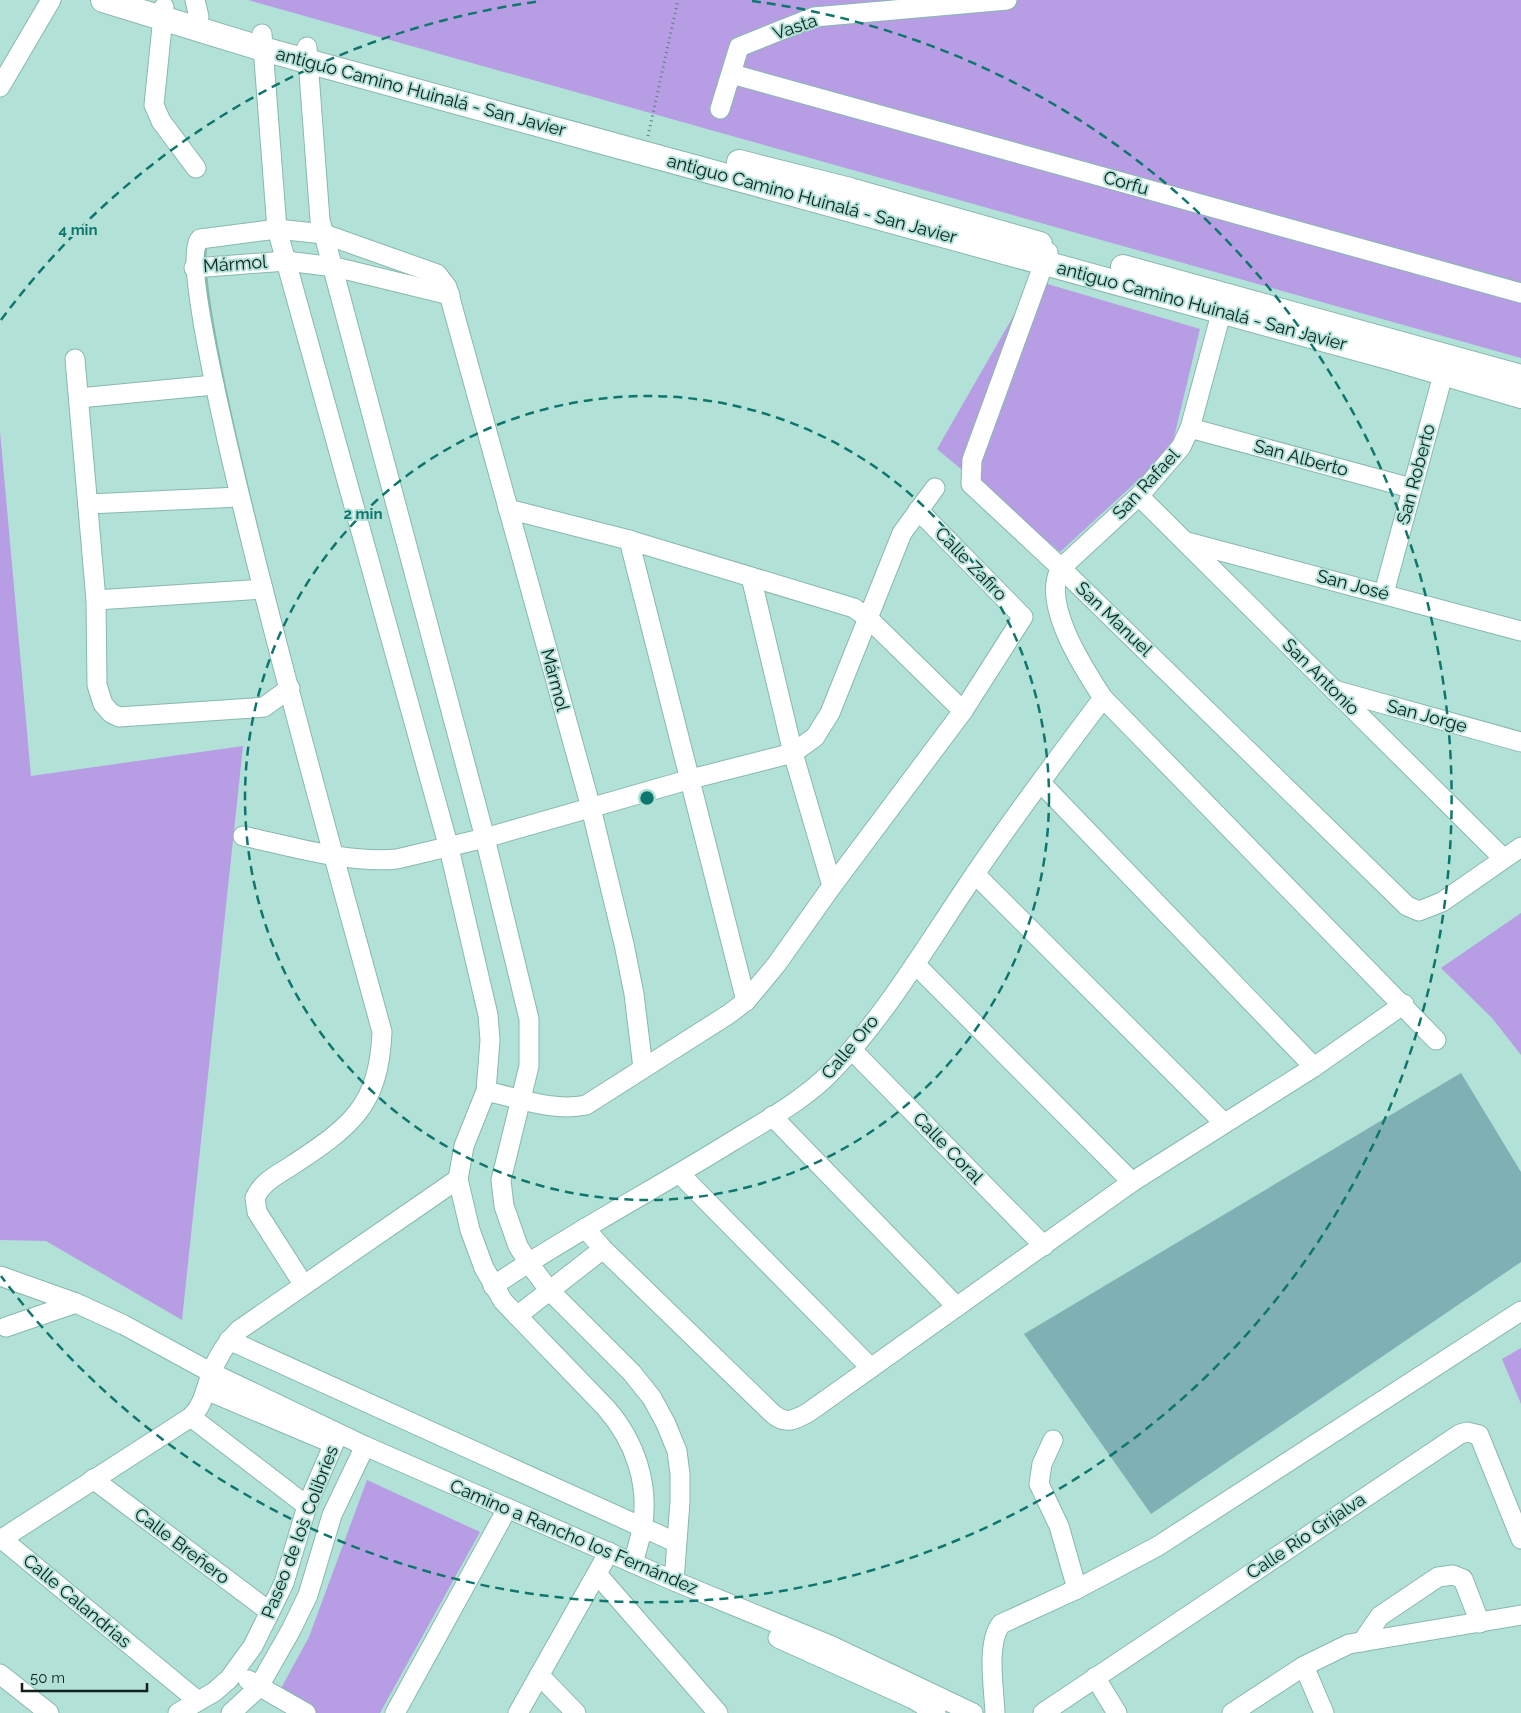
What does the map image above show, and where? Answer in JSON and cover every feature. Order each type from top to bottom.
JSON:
[{"type":"main road","name":"antiguo Camino Huinalá - San Javier","points":[[103,0],[164,13],[263,41]]},
{"type":"main road","points":[[141,0],[164,13],[197,8],[263,41],[307,54],[850,190],[1047,254],[1446,364],[1521,377]]},
{"type":"main road","name":"antiguo Camino Huinalá - San Javier","points":[[307,54],[1047,254]]},
{"type":"main road","points":[[1446,364],[1521,396]]},
{"type":"street","points":[[0,87],[51,0]]},
{"type":"street","name":"Vasta","points":[[720,109],[739,48],[814,18],[1007,0]]},
{"type":"street","points":[[164,13],[154,105],[161,121],[196,168]]},
{"type":"street","points":[[263,41],[277,229],[449,848],[488,1015],[490,1040],[486,1092],[464,1146],[458,1179],[470,1230],[493,1286],[517,1316],[620,1424],[639,1464],[643,1500],[642,1529],[633,1563]]},
{"type":"street","points":[[307,54],[318,211],[335,267],[485,838],[529,1019],[529,1066],[501,1180],[504,1206],[518,1246],[528,1262],[549,1290],[632,1373],[652,1398],[666,1424],[677,1451],[680,1474],[680,1502],[675,1542],[674,1581]]},
{"type":"street","name":"Corfu","points":[[732,74],[1521,293]]},
{"type":"street","name":"Mármol","points":[[450,295],[335,267],[286,260],[194,268],[196,244],[200,239],[277,229],[324,234],[437,274],[450,295],[591,808],[624,944],[634,994],[643,1068]]},
{"type":"street","name":"San Manuel","points":[[1047,254],[972,460],[972,484],[1062,568],[1407,906],[1419,911],[1442,902],[1521,847]]},
{"type":"street","points":[[194,268],[214,386],[239,497],[382,1032],[381,1057],[375,1082],[364,1105],[349,1124],[332,1139],[266,1183],[255,1198],[257,1212],[303,1284]]},
{"type":"street","name":"San Rafael","points":[[1062,568],[1139,496],[1182,447],[1190,428],[1224,303]]},
{"type":"street","points":[[75,358],[96,600],[97,685],[103,704],[111,713],[119,717],[264,707],[290,688]]},
{"type":"street","name":"San Roberto","points":[[1384,593],[1446,364]]},
{"type":"street","points":[[79,398],[214,386]]},
{"type":"street","name":"San Alberto","points":[[1190,428],[1411,488]]},
{"type":"street","points":[[243,836],[335,855],[390,860],[449,848],[691,779],[793,753],[815,738],[822,727],[902,533],[935,488]]},
{"type":"street","name":"San Antonio","points":[[1139,496],[1503,858]]},
{"type":"street","points":[[88,504],[239,497]]},
{"type":"street","points":[[486,1092],[557,1107],[573,1108],[586,1105],[729,1014],[746,1000],[776,965],[832,886],[963,711],[868,618],[842,603],[628,540],[508,509]]},
{"type":"street","name":"Calle Zafiro","points":[[918,510],[1023,618],[963,711]]},
{"type":"street","points":[[628,540],[691,779],[746,1000]]},
{"type":"street","name":"San José","points":[[1185,541],[1521,631]]},
{"type":"street","points":[[1062,568],[1056,577],[1055,588],[1062,618],[1074,652],[1103,698],[1404,1004],[1436,1040]]},
{"type":"street","points":[[751,577],[793,753],[832,886]]},
{"type":"street","points":[[96,600],[263,589]]},
{"type":"street","name":"San Jorge","points":[[1333,690],[1521,742]]},
{"type":"street","name":"Calle Oro","points":[[493,1286],[528,1262],[680,1174],[772,1116],[823,1080],[852,1050],[915,964],[975,874],[1103,698]]},
{"type":"street","points":[[1041,783],[1314,1067]]},
{"type":"street","points":[[975,874],[1223,1122]]},
{"type":"street","points":[[915,964],[1132,1182]]},
{"type":"street","points":[[585,1228],[603,1249],[781,1421],[790,1422],[871,1368],[1132,1182],[1223,1122],[1314,1067],[1404,1004]]},
{"type":"street","name":"Calle Coral","points":[[852,1050],[1044,1246]]},
{"type":"street","points":[[772,1116],[957,1307]]},
{"type":"street","points":[[680,1174],[871,1368]]},
{"type":"street","points":[[1,1539],[190,1418],[199,1410],[209,1381],[228,1340],[303,1284],[377,1236],[458,1179]]},
{"type":"street","points":[[517,1316],[603,1249]]},
{"type":"street","points":[[0,1276],[76,1303],[124,1325],[179,1354],[209,1381],[504,1514],[603,1563],[672,1590],[878,1682],[913,1699],[936,1713]]},
{"type":"street","points":[[6,1327],[76,1303]]},
{"type":"street","points":[[995,1713],[993,1644],[996,1630],[1001,1624],[1077,1589],[1158,1546],[1521,1311]]},
{"type":"street","points":[[228,1340],[642,1529],[675,1542]]},
{"type":"street","points":[[190,1418],[307,1506]]},
{"type":"street","name":"Calle Río Grijalva","points":[[1043,1713],[1460,1434],[1467,1432],[1478,1435],[1521,1539]]},
{"type":"street","name":"Paseo de los Colibríes","points":[[178,1713],[214,1692],[236,1672],[270,1612],[290,1567],[307,1506],[336,1439]]},
{"type":"street","points":[[1053,1440],[1042,1464],[1039,1484],[1059,1526],[1077,1589]]},
{"type":"street","name":"Paseo de los Colibríes","points":[[231,1713],[258,1688],[273,1664],[308,1595],[332,1514],[363,1452]]},
{"type":"street","name":"Calle Breñero","points":[[94,1479],[270,1612]]},
{"type":"street","points":[[395,1713],[504,1514]]},
{"type":"street","name":"Calle Calandrias","points":[[1,1539],[198,1701]]},
{"type":"street","points":[[518,1713],[603,1563]]},
{"type":"street","points":[[603,1563],[718,1713]]},
{"type":"street","name":"Camino a Rancho los Fernández","points":[[603,1563],[633,1563],[832,1646],[963,1711]]},
{"type":"street","points":[[1362,1642],[1380,1616],[1445,1574],[1458,1576],[1463,1579],[1480,1623]]},
{"type":"street","points":[[1232,1713],[1304,1666],[1334,1650],[1362,1642],[1521,1615]]},
{"type":"street","points":[[1304,1666],[1324,1713]]},
{"type":"street","points":[[236,1672],[258,1688],[306,1713]]},
{"type":"street","points":[[0,1674],[49,1713]]},
{"type":"street","points":[[539,1675],[576,1713]]},
{"type":"street","points":[[1095,1677],[1117,1713]]},
{"type":"path","points":[[647,139],[678,0]]},
{"type":"shaded area","points":[[248,0],[1521,0],[1521,358]]},
{"type":"shaded area","points":[[1034,280],[1200,329],[1171,450],[1060,552],[937,449]]},
{"type":"shaded area","points":[[0,431],[31,776],[243,746],[182,1320],[46,1241],[0,1240]]},
{"type":"shaded area","points":[[1521,913],[1521,1055],[1492,1018],[1441,968]]},
{"type":"shaded area","points":[[1521,1348],[1521,1404],[1502,1359]]},
{"type":"shaded area","points":[[367,1480],[480,1532],[380,1713],[316,1713],[279,1692],[309,1637]]},
{"type":"building","points":[[1461,1073],[1521,1172],[1521,1262],[1151,1514],[1024,1334]]}]
